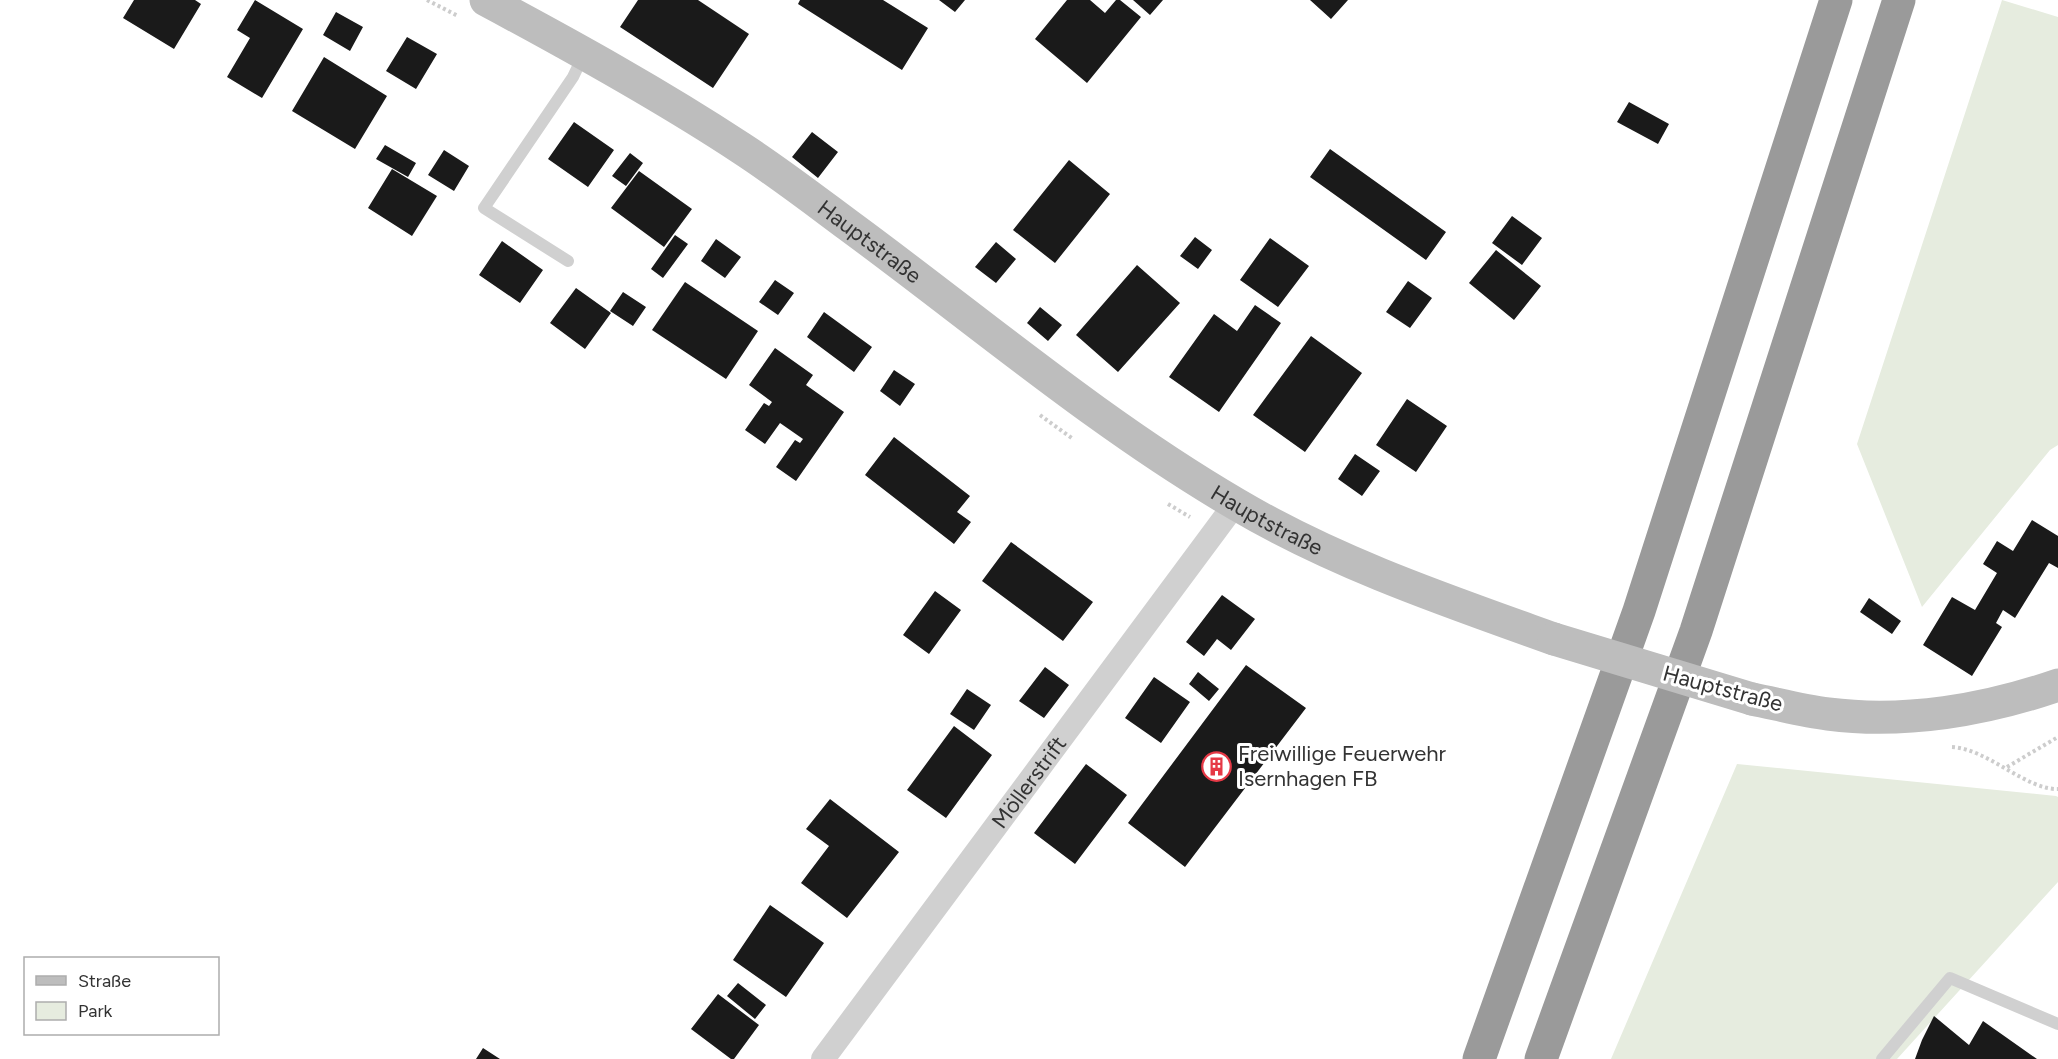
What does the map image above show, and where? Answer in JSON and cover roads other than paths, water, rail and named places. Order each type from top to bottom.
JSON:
[{"type":"highway","points":[[1479,1059],[1639,611],[1836,0]]},
{"type":"highway","points":[[1541,1059],[1696,631],[1899,0]]},
{"type":"main road","name":"Hauptstraße","points":[[486,0],[585,53],[742,149],[849,226],[1077,398],[1159,455],[1235,504],[1351,563],[1410,588],[1554,639],[1752,699],[1829,714],[1894,717],[1975,708],[2023,697],[2058,685]]},
{"type":"street","name":"Möllerstrift","points":[[823,1059],[1235,504]]},
{"type":"lane","points":[[568,261],[484,208],[573,77],[585,53]]},
{"type":"lane","points":[[1882,1059],[1950,978],[2058,1024]]},
{"type":"place","name":"Freiwillige Feuerwehr Isernhagen FB","points":[[1217,766]]}]
